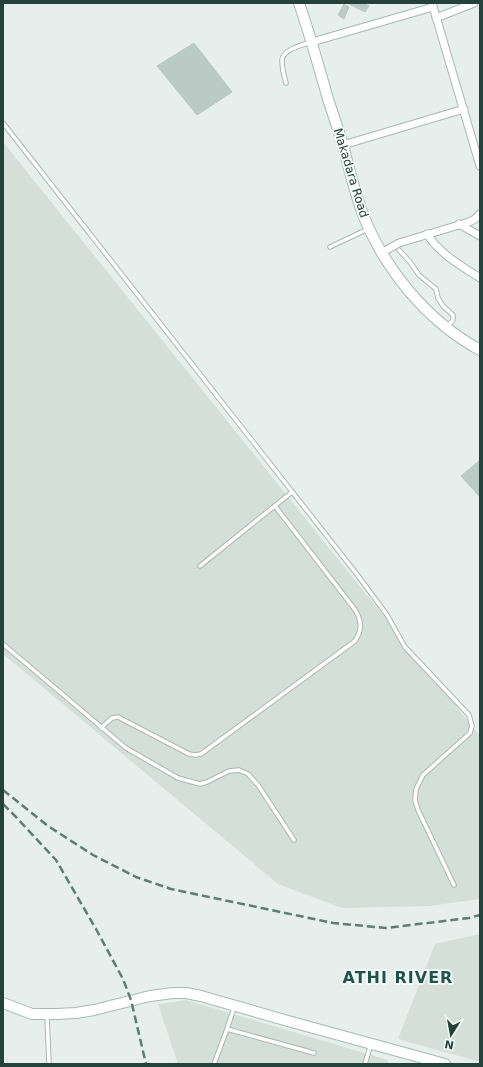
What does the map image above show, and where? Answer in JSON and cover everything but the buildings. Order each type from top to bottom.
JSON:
[{"type":"street","name":"Makadara Road","points":[[299,3],[343,144],[353,186],[362,213],[381,253],[409,290],[446,328],[480,350]]},
{"type":"street","points":[[436,18],[474,3]]},
{"type":"street","points":[[312,42],[433,5],[480,166]]},
{"type":"street","points":[[343,144],[464,109]]},
{"type":"street","points":[[381,253],[399,243],[475,219],[480,214]]},
{"type":"street","points":[[459,224],[480,236]]},
{"type":"street","points":[[427,234],[434,245],[443,253],[480,278]]},
{"type":"street","points":[[3,1003],[32,1014],[76,1013],[150,996],[186,993],[446,1064]]},
{"type":"lane","points":[[286,82],[282,61],[286,52],[312,42]]},
{"type":"lane","points":[[3,123],[378,602],[406,647],[468,715],[472,726],[470,732],[423,775],[416,789],[415,800],[418,810],[454,885]]},
{"type":"lane","points":[[330,247],[369,229]]},
{"type":"lane","points":[[399,250],[419,275],[436,289],[438,298],[443,306],[452,315],[453,320],[446,328]]},
{"type":"lane","points":[[200,566],[292,492]]},
{"type":"lane","points":[[101,728],[112,718],[118,718],[189,754],[201,754],[355,641],[361,628],[361,620],[356,611],[275,506]]},
{"type":"lane","points":[[3,644],[126,748],[178,778],[200,784],[229,771],[239,770],[248,774],[258,785],[294,840]]},
{"type":"lane","points":[[214,1064],[235,1006]]},
{"type":"lane","points":[[47,1014],[49,1064]]},
{"type":"lane","points":[[227,1029],[314,1053]]},
{"type":"lane","points":[[365,1064],[371,1043]]},
{"type":"shaded area","points":[[3,142],[480,736],[480,899],[429,906],[342,908],[278,884],[3,654]]},
{"type":"shaded area","points":[[480,934],[480,1062],[398,1039],[435,944]]},
{"type":"shaded area","points":[[186,1000],[388,1060],[387,1064],[178,1064],[158,1004]]},
{"type":"railway","points":[[3,790],[48,826],[93,855],[136,877],[171,889],[333,923],[386,928],[469,918],[480,915]]},
{"type":"railway","points":[[3,804],[56,860],[96,929],[123,979],[131,1000],[146,1064]]},
{"type":"district","name":"ATHI RIVER","points":[[398,977]]}]
